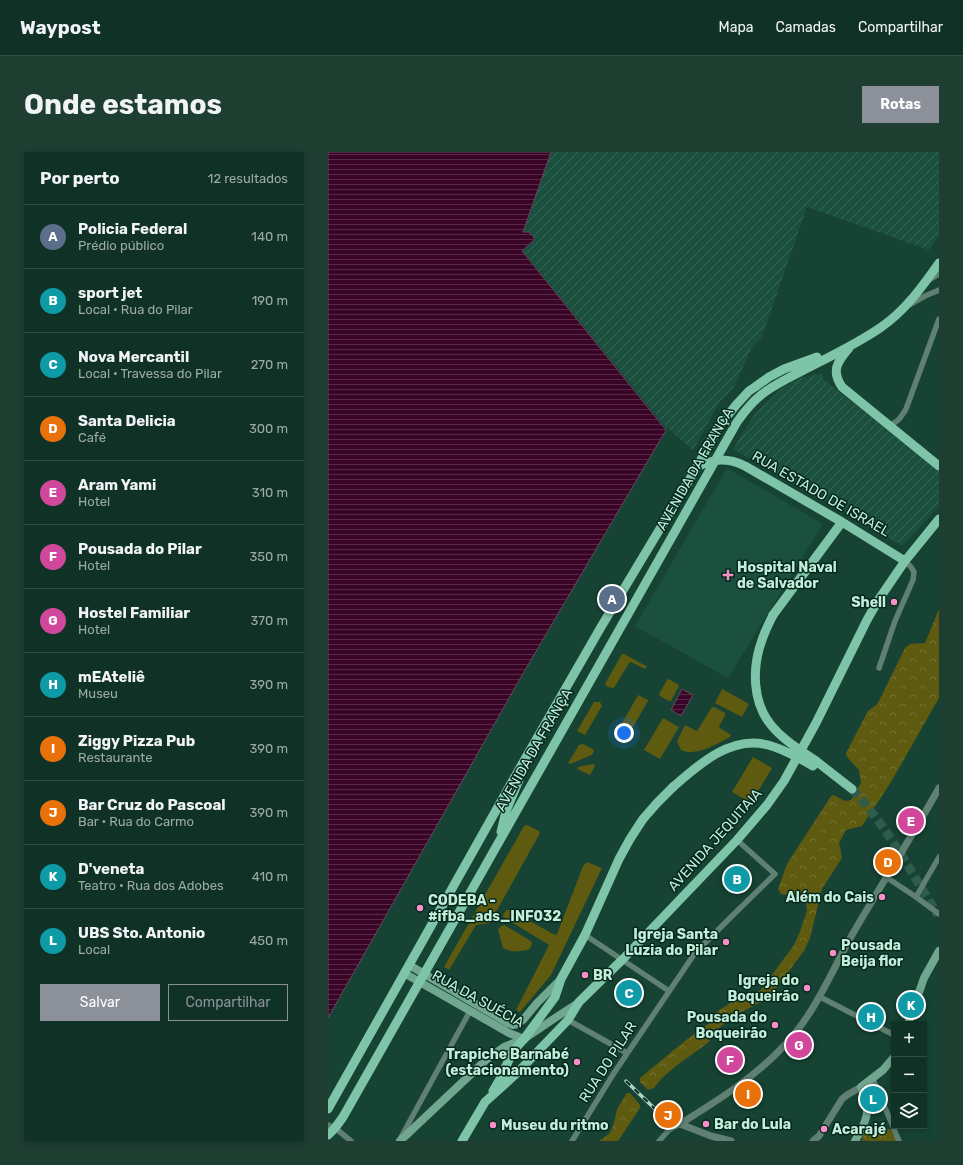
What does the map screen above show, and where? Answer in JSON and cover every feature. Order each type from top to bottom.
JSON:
[{"type":"main road","points":[[939,263],[918,293],[904,308],[881,328],[851,346],[837,364],[836,372],[838,382],[842,388],[939,466]]},
{"type":"main road","name":"AVENIDA DA FRANÇA","points":[[330,1129],[343,1117],[737,422],[747,408],[761,395],[788,378],[851,346]]},
{"type":"main road","name":"AVENIDA DA FRANÇA","points":[[328,1109],[601,627],[697,467],[717,429],[736,404],[749,391],[769,377],[784,369],[851,346]]},
{"type":"main road","name":"RUA ESTADO DE ISRAEL","points":[[697,467],[706,462],[715,460],[737,462],[842,522],[905,561]]},
{"type":"main road","name":"AVENIDA JEQUITAIA","points":[[462,1141],[485,1102],[517,1073],[568,1020],[579,1002],[623,959],[737,840],[767,805],[784,781],[816,723],[871,613],[905,561],[939,520]]},
{"type":"main road","points":[[842,522],[773,615],[762,640],[757,660],[756,685],[758,700],[763,713],[770,724],[782,736],[815,763],[852,789]]},
{"type":"main road","points":[[485,1102],[500,1079],[513,1051],[524,1040],[555,997],[561,979],[586,935],[630,839],[652,808],[691,772],[715,754],[733,746],[745,744],[766,744],[815,763]]},
{"type":"main road","points":[[500,838],[504,818],[518,782],[522,766]]},
{"type":"main road","points":[[909,1021],[924,978],[939,951]]},
{"type":"main road","name":"RUA DA SUÉCIA","points":[[407,969],[470,1010],[524,1040]]},
{"type":"main road","name":"RUA DA SUÉCIA","points":[[422,978],[513,1025],[523,1020],[537,1003],[561,979]]},
{"type":"main road","points":[[399,1141],[486,1060],[504,1046],[524,1040],[579,1002]]},
{"type":"main road","points":[[855,1141],[868,1115],[867,1102],[861,1087],[873,1079],[891,1061]]},
{"type":"street","points":[[927,281],[939,274]]},
{"type":"street","points":[[904,308],[939,290]]},
{"type":"street","points":[[888,425],[899,420],[906,409],[939,319]]},
{"type":"street","points":[[879,668],[895,620],[914,577],[913,570],[905,561]]},
{"type":"street","points":[[659,1141],[669,1130],[746,1080],[781,1050],[795,1034],[820,997],[852,936],[939,788]]},
{"type":"street","name":"RUA DO PILAR","points":[[572,1141],[627,1053],[695,953],[775,874],[737,840]]},
{"type":"street","points":[[916,897],[939,857]]},
{"type":"street","points":[[886,877],[939,914]]},
{"type":"street","points":[[586,935],[669,991]]},
{"type":"street","points":[[820,997],[891,1033]]},
{"type":"street","points":[[399,1141],[470,1010]]},
{"type":"street","points":[[568,1020],[627,1053]]},
{"type":"street","points":[[873,1079],[899,1141]]},
{"type":"street","points":[[813,1141],[819,1136],[842,1099],[861,1087]]},
{"type":"street","points":[[680,1124],[711,1136],[731,1141]]},
{"type":"street","points":[[330,1129],[351,1141]]},
{"type":"shaded area","points":[[328,152],[551,152],[523,232],[529,232],[535,239],[522,251],[666,430],[521,677],[328,1018]]},
{"type":"shaded area","points":[[551,152],[939,152],[939,235],[929,250],[807,207],[762,337],[752,347],[734,387],[719,403],[693,450],[666,427],[523,251],[536,239],[529,231],[524,232]]},
{"type":"shaded area","points":[[822,373],[824,380],[939,470],[939,506],[902,546],[843,510],[733,449],[754,415],[783,387],[797,379]]},
{"type":"shaded area","name":"Hospital Naval de Salvador","points":[[727,468],[823,524],[728,678],[635,626]]},
{"type":"shaded area","points":[[682,689],[693,695],[681,716],[671,710]]},
{"type":"green space","points":[[939,609],[939,698],[891,782],[862,826],[846,830],[839,843],[842,858],[822,889],[810,938],[804,951],[768,999],[739,1013],[720,1027],[714,1033],[709,1042],[676,1066],[661,1079],[654,1088],[648,1090],[640,1082],[640,1078],[708,1024],[712,1015],[735,1000],[757,993],[794,945],[807,911],[806,903],[801,897],[781,894],[778,889],[787,864],[831,796],[834,795],[845,801],[851,800],[861,783],[859,770],[847,757],[846,753],[868,711],[879,701],[905,648],[910,644],[925,643]]},
{"type":"green space","points":[[622,654],[647,667],[645,669],[631,662],[629,663],[614,688],[608,687],[605,684]]},
{"type":"green space","points":[[669,679],[679,685],[671,701],[660,696],[659,694]]},
{"type":"green space","points":[[722,689],[749,704],[742,717],[715,703]]},
{"type":"green space","points":[[638,695],[648,701],[628,733],[620,727]]},
{"type":"green space","points":[[594,702],[600,702],[602,706],[585,735],[577,731]]},
{"type":"green space","points":[[712,707],[725,713],[725,716],[719,726],[731,735],[730,737],[700,751],[687,752],[681,750],[677,741],[685,725],[697,731]]},
{"type":"green space","points":[[663,718],[679,727],[660,759],[644,750]]},
{"type":"green space","points":[[583,744],[593,749],[594,751],[592,755],[570,764],[568,763],[579,745]]},
{"type":"green space","points":[[753,757],[772,768],[751,803],[732,792]]},
{"type":"green space","points":[[593,764],[595,766],[590,775],[577,769],[578,767]]},
{"type":"green space","points":[[527,825],[540,833],[490,923],[476,925],[449,970],[444,967],[524,826]]},
{"type":"green space","points":[[587,862],[602,868],[551,975],[520,1012],[516,1010],[549,945],[503,917],[504,913],[507,910],[510,910],[555,935],[557,934],[583,866]]},
{"type":"green space","points":[[504,925],[531,941],[532,944],[530,949],[516,952],[503,948],[498,930]]},
{"type":"green space","points":[[627,1093],[630,1093],[640,1105],[640,1108],[618,1141],[599,1141],[610,1133],[617,1109]]},
{"type":"green space","points":[[885,1128],[891,1130],[895,1134],[896,1141],[862,1141],[864,1132],[870,1129]]},
{"type":"tunnel","points":[[852,789],[865,803],[887,834],[938,915]]},
{"type":"railway","points":[[626,1081],[655,1109]]},
{"type":"place","name":"Hospital Naval de Salvador","points":[[728,575]]},
{"type":"place","name":"Policia Federal","points":[[612,599]]},
{"type":"place","name":"Shell","points":[[894,602]]},
{"type":"place","name":"Aram Yami","points":[[911,821]]},
{"type":"place","name":"Santa Delicia","points":[[888,862]]},
{"type":"place","name":"sport jet","points":[[737,879]]},
{"type":"place","name":"Além do Cais","points":[[882,897]]},
{"type":"place","name":"CODEBA - #ifba_ads_INF032","points":[[420,908]]},
{"type":"place","name":"Igreja Santa Luzia do Pilar","points":[[726,942]]},
{"type":"place","name":"Pousada Beija flor","points":[[833,953]]},
{"type":"place","name":"BR","points":[[585,975]]},
{"type":"place","name":"Igreja do Boqueirão","points":[[807,988]]},
{"type":"place","name":"Nova Mercantil","points":[[629,993]]},
{"type":"place","name":"D'veneta","points":[[911,1005]]},
{"type":"place","name":"mEAteliê","points":[[871,1017]]},
{"type":"place","name":"Pousada do Boqueirão","points":[[775,1025]]},
{"type":"place","name":"Hostel Familiar","points":[[799,1045]]},
{"type":"place","name":"Pousada do Pilar","points":[[730,1060]]},
{"type":"place","name":"Trapiche Barnabé (estacionamento)","points":[[577,1062]]},
{"type":"place","name":"Ziggy Pizza Pub","points":[[748,1094]]},
{"type":"place","name":"UBS Sto. Antonio","points":[[873,1099]]},
{"type":"place","name":"Bar Cruz do Pascoal","points":[[668,1115]]},
{"type":"place","name":"Bar do Lula","points":[[706,1124]]},
{"type":"place","name":"Museu du ritmo","points":[[493,1125]]},
{"type":"place","name":"Acarajé","points":[[824,1129]]}]
